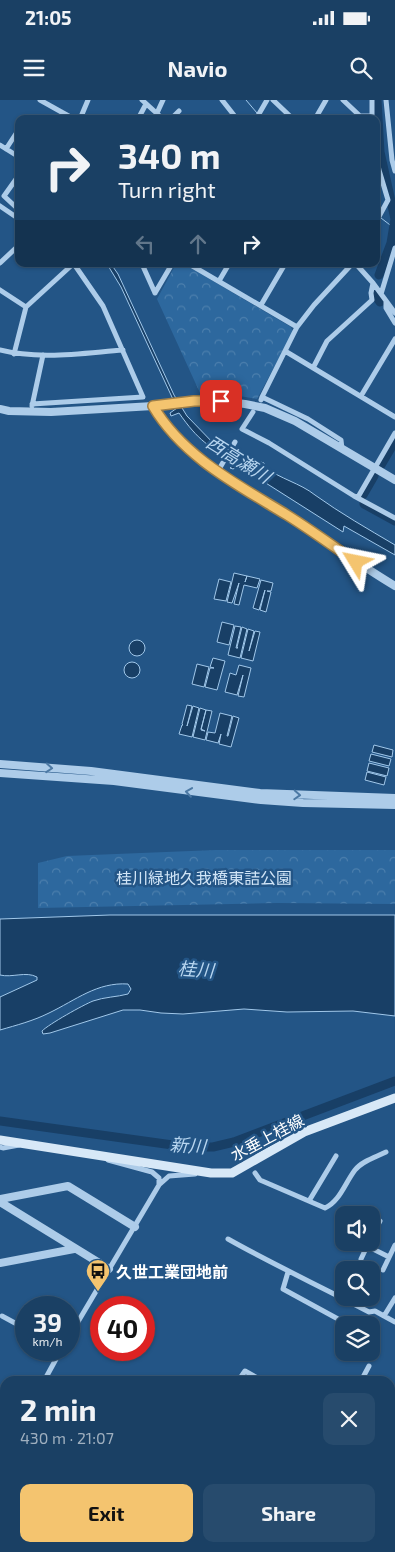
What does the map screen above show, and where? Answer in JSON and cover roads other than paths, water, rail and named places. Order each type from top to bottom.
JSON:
[{"type":"main road","name":"水垂上桂線","points":[[1,1147],[21,1143],[205,1171],[232,1173],[250,1165],[271,1150],[304,1132],[395,1098]]},
{"type":"street","points":[[40,100],[67,115]]},
{"type":"street","points":[[82,115],[88,100]]},
{"type":"street","points":[[139,115],[144,102],[157,114],[163,100]]},
{"type":"street","points":[[222,100],[234,115]]},
{"type":"street","points":[[258,115],[267,100]]},
{"type":"street","points":[[273,100],[289,115]]},
{"type":"street","points":[[317,115],[326,100]]},
{"type":"street","points":[[343,100],[359,115]]},
{"type":"street","points":[[372,100],[372,115]]},
{"type":"street","points":[[386,100],[392,160],[395,171]]},
{"type":"street","points":[[175,115],[179,111]]},
{"type":"street","points":[[6,149],[15,140]]},
{"type":"street","points":[[0,145],[15,155]]},
{"type":"street","points":[[380,178],[388,200],[380,215]]},
{"type":"street","points":[[15,181],[4,196],[15,206]]},
{"type":"street","points":[[0,206],[15,216]]},
{"type":"street","points":[[381,294],[395,248]]},
{"type":"street","points":[[0,262],[15,249]]},
{"type":"street","points":[[14,354],[26,307],[71,267]]},
{"type":"street","points":[[0,409],[9,411],[31,407],[142,397],[103,306],[76,267]]},
{"type":"street","points":[[143,267],[155,293],[170,267]]},
{"type":"street","points":[[195,267],[297,327]]},
{"type":"street","points":[[219,281],[227,267]]},
{"type":"street","points":[[261,305],[283,267]]},
{"type":"street","points":[[342,449],[341,440],[308,419],[261,399],[297,327],[314,305],[349,267]]},
{"type":"street","points":[[359,267],[395,313]]},
{"type":"street","points":[[313,368],[327,341],[372,300],[370,293],[373,283]]},
{"type":"street","points":[[0,290],[26,307]]},
{"type":"street","points":[[386,301],[386,308],[395,323]]},
{"type":"street","points":[[361,396],[395,339]]},
{"type":"street","points":[[0,350],[14,354],[42,355],[123,350]]},
{"type":"street","points":[[285,351],[395,416]]},
{"type":"street","points":[[31,407],[42,355]]},
{"type":"street","points":[[31,407],[51,412],[194,401],[221,401],[264,408],[295,421],[395,480]]},
{"type":"street","points":[[157,405],[166,426],[190,452],[219,469],[356,562],[395,586]]},
{"type":"street","points":[[252,412],[242,429],[269,443],[326,480],[395,518]]},
{"type":"street","points":[[358,498],[395,433]]},
{"type":"street","points":[[219,469],[235,442]]},
{"type":"street","points":[[0,764],[92,771],[206,790],[303,803],[395,805]]},
{"type":"street","points":[[0,772],[206,790],[395,798]]},
{"type":"street","points":[[255,1173],[260,1180],[326,1208],[339,1197],[360,1164],[386,1152]]},
{"type":"street","points":[[96,1155],[107,1160],[152,1172],[159,1178],[159,1185]]},
{"type":"street","points":[[309,1201],[336,1156]]},
{"type":"street","points":[[80,1318],[159,1185],[169,1176],[205,1171]]},
{"type":"street","points":[[0,1201],[68,1186],[135,1227]]},
{"type":"street","points":[[0,1201],[108,1270]]},
{"type":"street","points":[[228,1239],[288,1272],[369,1312],[375,1312],[395,1322]]},
{"type":"street","points":[[382,1270],[395,1245]]},
{"type":"street","points":[[0,1263],[74,1249]]},
{"type":"street","points":[[361,1259],[365,1251]]},
{"type":"street","points":[[378,1251],[389,1258]]},
{"type":"street","points":[[288,1272],[283,1289],[335,1318]]},
{"type":"street","points":[[384,1316],[395,1298]]},
{"type":"street","points":[[2,1316],[15,1323]]},
{"type":"street","points":[[47,1376],[55,1361]]},
{"type":"street","points":[[364,1376],[369,1366]]},
{"type":"street","points":[[242,1376],[245,1371],[254,1376]]},
{"type":"water","name":"西高瀬川","points":[[109,267],[113,267],[118,274],[174,395],[187,416],[217,447],[237,457],[243,456],[264,463],[265,467],[271,471],[309,491],[344,515],[395,545],[395,555],[344,526],[343,532],[239,466],[233,469],[230,468],[238,462],[219,452],[198,437],[179,413],[171,416],[170,413],[177,408],[121,287]]},
{"type":"water","points":[[234,573],[260,579],[257,588],[244,585],[239,605],[234,604],[239,583],[232,603],[227,602]]},
{"type":"water","points":[[219,579],[231,582],[226,601],[214,599]]},
{"type":"water","points":[[261,580],[273,583],[271,591],[267,591],[271,592],[266,612],[260,610],[265,590],[259,610],[253,608]]},
{"type":"water","points":[[222,622],[234,625],[229,645],[217,642]]},
{"type":"water","points":[[235,626],[241,627],[236,648],[238,648],[242,627],[247,629],[240,658],[228,655]]},
{"type":"water","points":[[248,629],[254,631],[249,651],[255,631],[260,632],[253,661],[241,658]]},
{"type":"water","points":[[137,640],[145,648],[137,656],[129,648]]},
{"type":"water","points":[[213,658],[225,661],[217,690],[205,687],[210,668],[214,668],[210,667]]},
{"type":"water","points":[[132,662],[140,670],[132,678],[124,670]]},
{"type":"water","points":[[197,664],[209,667],[204,687],[192,684]]},
{"type":"water","points":[[239,665],[251,668],[244,697],[238,696],[243,675],[237,695],[225,692],[230,673],[236,675]]},
{"type":"water","points":[[187,705],[192,706],[187,726],[193,706],[199,708],[192,737],[179,734]]},
{"type":"water","points":[[200,708],[212,711],[205,740],[193,737]]},
{"type":"water","points":[[220,713],[232,716],[227,736],[233,716],[239,718],[231,747],[219,744],[221,734],[218,743],[206,740],[208,732],[215,733]]},
{"type":"water","points":[[374,745],[393,750],[392,757],[372,752]]},
{"type":"water","points":[[371,754],[391,759],[389,766],[369,761]]},
{"type":"water","points":[[369,763],[389,768],[387,776],[367,771]]},
{"type":"water","points":[[367,772],[386,777],[384,785],[365,780]]},
{"type":"water","name":"桂川","points":[[110,915],[395,915],[395,1016],[353,1011],[287,1012],[244,1009],[183,1014],[123,1010],[43,1034],[42,1031],[46,1028],[82,1006],[93,1001],[128,994],[131,989],[128,984],[117,984],[96,989],[43,1016],[0,1030],[0,997],[37,980],[37,977],[33,975],[0,975],[0,919]]},
{"type":"waterway","points":[[246,100],[257,113]]},
{"type":"waterway","points":[[377,100],[378,115]]},
{"type":"waterway","points":[[379,275],[391,243],[395,219],[380,152]]},
{"type":"waterway","points":[[381,218],[394,228]]},
{"type":"waterway","points":[[374,293],[380,302]]},
{"type":"waterway","points":[[381,465],[395,441]]},
{"type":"waterway","points":[[363,495],[374,476]]},
{"type":"waterway","points":[[364,504],[395,521]]},
{"type":"waterway","name":"新川","points":[[0,1121],[187,1147],[213,1147],[234,1142],[395,1081]]},
{"type":"place","name":"久世工業団地前","points":[[98,1292]]},
{"type":"park label","name":"桂川緑地久我橋東詰公園","points":[[204,877]]}]
